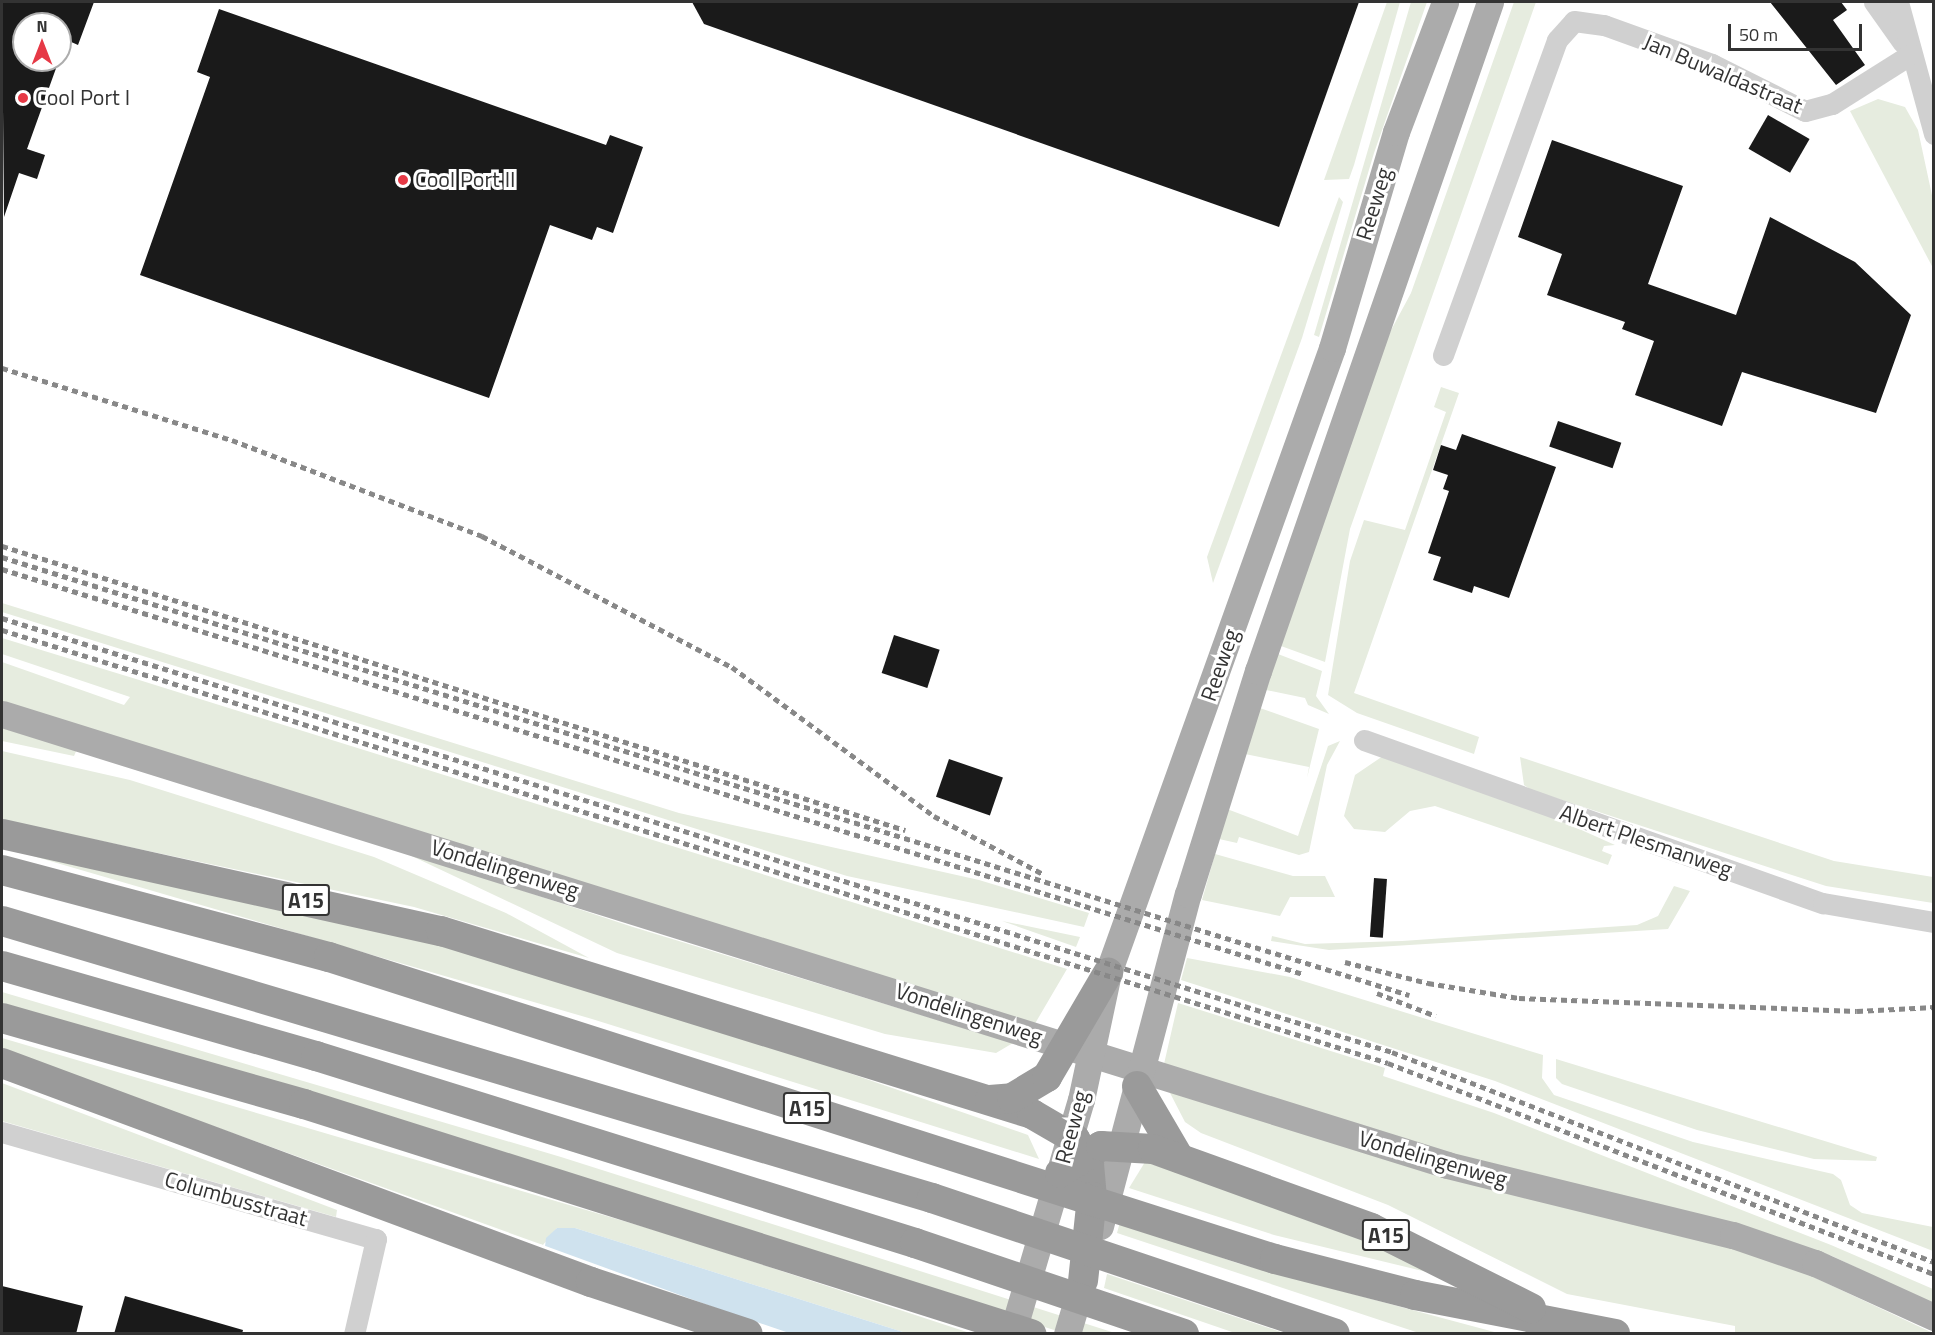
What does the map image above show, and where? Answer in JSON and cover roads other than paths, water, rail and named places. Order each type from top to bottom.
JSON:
[{"type":"highway","name":"A15","points":[[2,834],[410,923],[1032,1114],[1078,1144]]},
{"type":"highway","name":"A15","points":[[2,870],[328,957],[1275,1259],[1415,1295],[1615,1334]]},
{"type":"highway","name":"A15","points":[[2,921],[932,1198],[1335,1334]]},
{"type":"highway","points":[[2,966],[316,1056],[915,1243],[1184,1334]]},
{"type":"highway","name":"A15","points":[[981,1100],[1012,1098],[1047,1077],[1108,973]]},
{"type":"highway","points":[[2,1018],[304,1104],[1031,1334]]},
{"type":"highway","points":[[2,1063],[200,1134],[591,1282],[748,1334]]},
{"type":"highway","points":[[1137,1086],[1179,1158]]},
{"type":"highway","points":[[1078,1144],[1123,1144]]},
{"type":"highway","points":[[1060,1173],[1078,1144]]},
{"type":"highway","points":[[1078,1144],[1092,1197],[1083,1281]]},
{"type":"highway","name":"A15","points":[[1123,1144],[1179,1158],[1371,1228],[1582,1334]]},
{"type":"highway","points":[[1020,1295],[1026,1334]]},
{"type":"main road","name":"Reeweg","points":[[1078,1144],[1108,973],[1332,348],[1396,132],[1445,2]]},
{"type":"main road","name":"Reeweg","points":[[1067,1334],[1123,1144],[1137,1086],[1220,790],[1365,359],[1490,2]]},
{"type":"main road","name":"Vondelingenweg","points":[[2,714],[1447,1165],[1755,1242],[1934,1317]]},
{"type":"main road","name":"Reeweg","points":[[1012,1334],[1020,1295],[1060,1173]]},
{"type":"street","points":[[1874,2],[1911,54]]},
{"type":"street","points":[[1898,2],[1934,134]]},
{"type":"street","name":"Jan Buwaldastraat","points":[[1443,355],[1562,31],[1574,21],[1604,25],[1712,64],[1805,111],[1833,104],[1911,54]]},
{"type":"street","name":"Albert Plesmanweg","points":[[1364,740],[1824,903],[1934,922]]},
{"type":"street","name":"Columbusstraat","points":[[2,1132],[376,1239],[354,1334]]},
{"type":"water","points":[[557,1228],[575,1228],[906,1333],[783,1333],[544,1255],[546,1238]]},
{"type":"railway","points":[[2,368],[232,440],[482,536],[732,667],[934,816],[1043,874]]},
{"type":"railway","points":[[2,546],[905,830]]},
{"type":"railway","points":[[2,557],[1409,995]]},
{"type":"railway","points":[[2,569],[1303,974]]},
{"type":"railway","points":[[2,618],[1392,1052],[1934,1262]]},
{"type":"railway","points":[[2,630],[1388,1063],[1934,1274]]},
{"type":"railway","points":[[1345,962],[1428,983],[1519,998],[1857,1011],[1934,1007]]},
{"type":"railway","points":[[1377,993],[1436,1016]]},
{"type":"place","name":"Cool Port I","points":[[23,98]]},
{"type":"place","name":"Cool Port II","points":[[403,180]]}]
